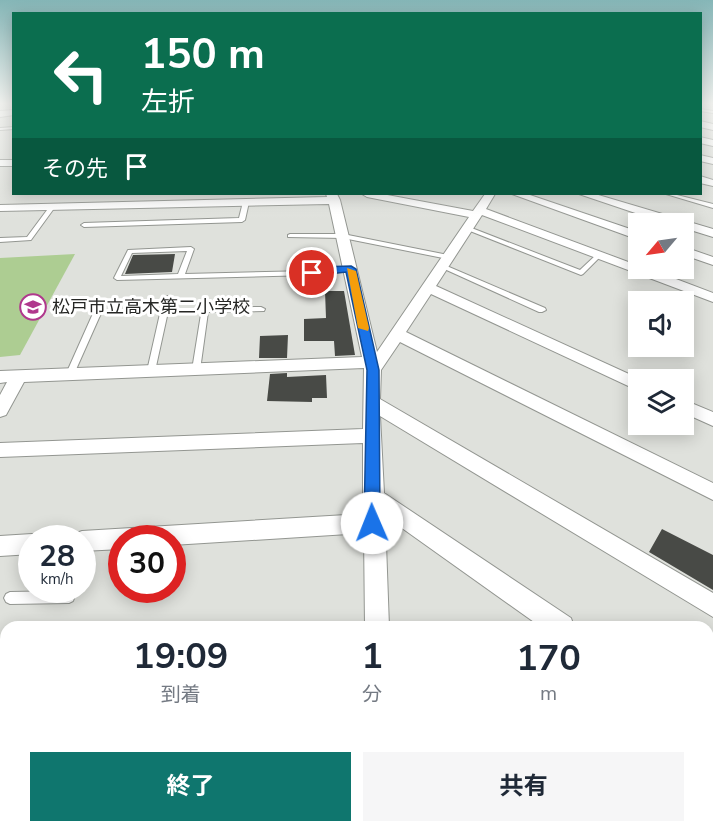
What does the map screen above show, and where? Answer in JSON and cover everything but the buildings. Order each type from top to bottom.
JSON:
[{"type":"street","points":[[373,195],[478,212],[713,298]]},
{"type":"street","points":[[372,366],[397,334],[489,195]]},
{"type":"street","points":[[521,195],[628,232]]},
{"type":"street","points":[[579,215],[602,196],[651,213]]},
{"type":"street","points":[[0,208],[246,202],[333,197],[372,366],[372,523],[377,621]]},
{"type":"street","points":[[694,227],[713,233]]},
{"type":"street","points":[[694,254],[713,261]]},
{"type":"street","points":[[428,287],[628,380]]},
{"type":"street","points":[[397,334],[713,492]]},
{"type":"street","points":[[0,377],[372,366]]},
{"type":"street","points":[[0,411],[19,376]]},
{"type":"street","points":[[371,402],[713,606]]},
{"type":"street","points":[[694,410],[713,419]]},
{"type":"street","points":[[0,450],[371,436]]},
{"type":"street","points":[[372,496],[553,621]]},
{"type":"street","points":[[186,534],[372,523]]},
{"type":"street","points":[[0,546],[18,545]]},
{"type":"lane","points":[[673,195],[713,206]]},
{"type":"lane","points":[[84,225],[242,220],[246,202]]},
{"type":"lane","points":[[0,240],[29,239],[52,207]]},
{"type":"lane","points":[[467,228],[581,273],[599,255]]},
{"type":"lane","points":[[290,236],[343,236],[445,261],[542,310]]},
{"type":"lane","points":[[182,276],[191,249],[130,251],[117,278],[182,276],[351,269]]},
{"type":"lane","points":[[151,371],[167,298]]},
{"type":"lane","points":[[196,370],[205,310],[261,309]]},
{"type":"lane","points":[[70,374],[98,311]]},
{"type":"lane","points":[[10,598],[18,598]]},
{"type":"green space","points":[[75,254],[20,355],[0,357],[0,258]]},
{"type":"slow traffic","points":[[351,271],[364,328]]},
{"type":"place","name":"松戸市立高木第二小学校","points":[[33,307]]},
{"type":"route","points":[[312,273],[320,270],[351,269],[373,370],[372,523]]}]
